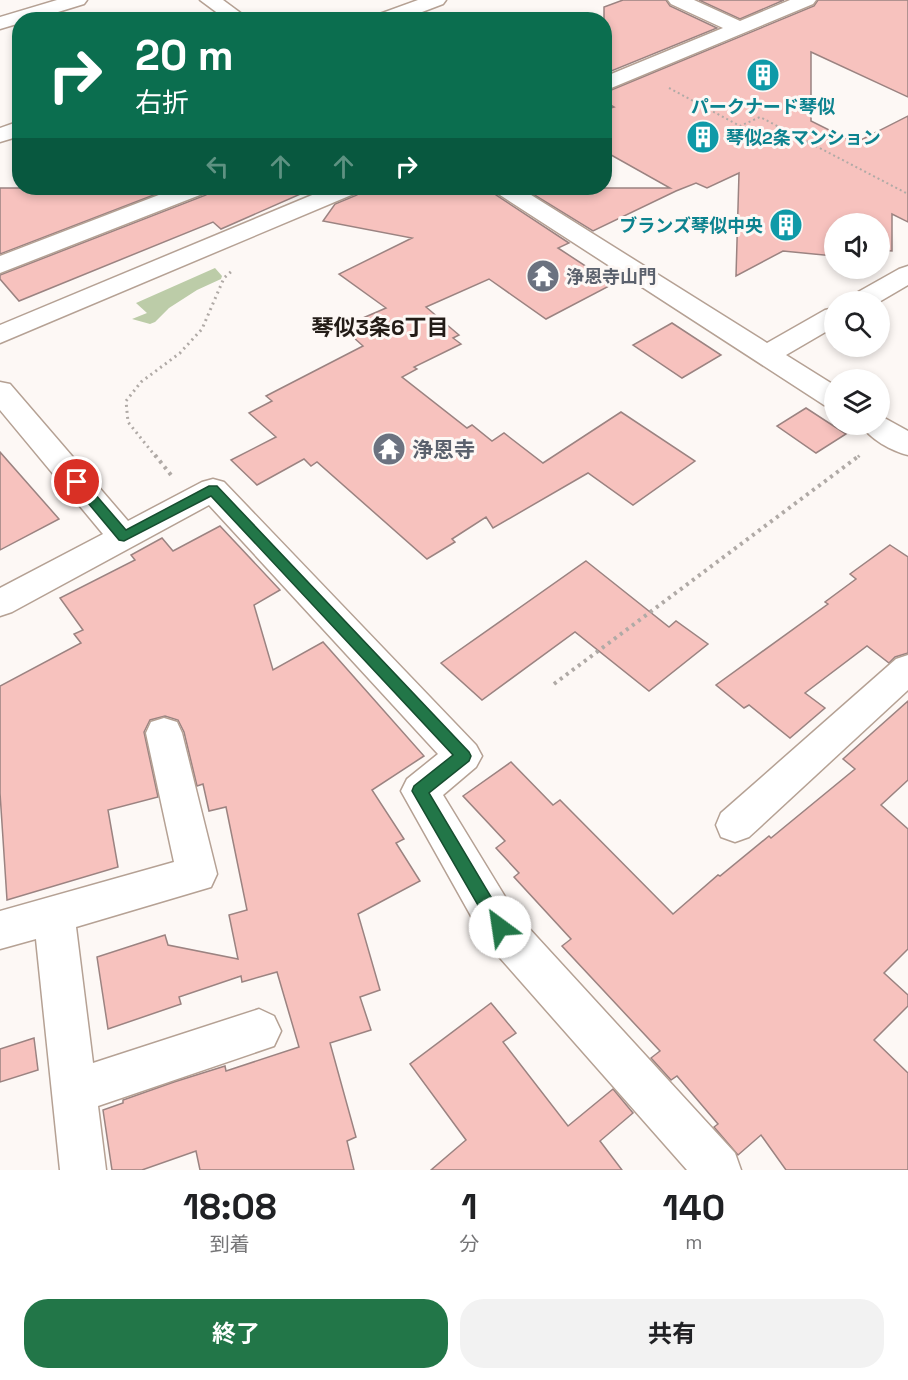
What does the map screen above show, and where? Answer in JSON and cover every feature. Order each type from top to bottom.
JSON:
[{"type":"street","points":[[0,5],[17,0]]},
{"type":"street","points":[[37,12],[77,0]]},
{"type":"street","points":[[210,0],[229,12]]},
{"type":"street","points":[[403,12],[436,0]]},
{"type":"street","points":[[678,0],[739,28]]},
{"type":"street","points":[[612,82],[806,0]]},
{"type":"street","points":[[0,265],[179,195]]},
{"type":"street","points":[[0,335],[331,195]]},
{"type":"street","points":[[516,195],[824,392]]},
{"type":"street","points":[[879,291],[908,274]]},
{"type":"street","points":[[766,355],[824,322]]},
{"type":"street","points":[[0,391],[124,537]]},
{"type":"street","points":[[0,603],[213,490],[464,756],[420,791],[500,927],[718,1170]]},
{"type":"street","points":[[735,825],[908,669]]},
{"type":"street","points":[[0,930],[197,874],[164,734]]},
{"type":"street","points":[[54,915],[84,1170]]},
{"type":"street","points":[[74,1092],[259,1031]]},
{"type":"path","points":[[636,72],[740,126],[760,117],[908,194]]},
{"type":"path","points":[[192,501],[128,422],[126,400],[141,381],[180,353],[202,328],[224,278],[237,267]]},
{"type":"path","points":[[554,684],[891,434]]},
{"type":"green space","points":[[215,268],[222,276],[221,279],[197,290],[169,308],[155,322],[150,324],[132,319],[147,313],[136,303]]},
{"type":"building","points":[[623,0],[666,0],[670,6],[717,28],[612,71],[612,12],[604,12],[604,7]]},
{"type":"building","points":[[699,0],[784,0],[740,19]]},
{"type":"building","points":[[818,0],[908,0],[908,97],[811,52],[811,121],[855,143],[908,116],[908,222],[892,214],[892,251],[890,251],[890,213],[824,213],[824,255],[783,251],[736,276],[739,173],[707,188],[696,183],[593,231],[534,195],[612,195],[612,188],[670,188],[612,155],[612,108],[614,107],[612,106],[612,90],[814,6]]},
{"type":"building","points":[[0,188],[12,188],[12,195],[154,195],[0,254]]},
{"type":"building","points":[[206,195],[298,195],[221,229],[213,222],[19,301],[0,279],[0,275]]},
{"type":"building","points":[[357,195],[496,195],[569,243],[558,248],[613,284],[546,319],[489,279],[426,307],[459,335],[453,338],[461,344],[414,367],[417,369],[402,377],[467,428],[472,425],[492,441],[504,433],[543,463],[621,412],[695,461],[633,505],[588,473],[493,528],[486,517],[452,539],[455,542],[427,559],[317,462],[311,466],[304,459],[257,485],[231,460],[276,437],[249,413],[272,401],[266,396],[363,346],[342,327],[386,308],[339,274],[412,238],[323,221],[335,204]]},
{"type":"building","points":[[672,323],[721,355],[682,378],[633,345]]},
{"type":"building","points":[[806,408],[824,420],[824,435],[844,435],[816,453],[777,426]]},
{"type":"building","points":[[0,452],[59,519],[0,550]]},
{"type":"building","points":[[220,526],[280,590],[254,605],[273,670],[323,642],[424,756],[372,790],[404,839],[396,843],[420,881],[358,914],[380,990],[360,997],[371,1030],[330,1043],[356,1137],[347,1141],[354,1170],[200,1170],[196,1151],[142,1170],[112,1170],[103,1110],[123,1103],[123,1100],[174,1082],[225,1066],[226,1071],[299,1047],[277,972],[242,982],[241,976],[179,997],[181,1004],[108,1029],[97,957],[165,935],[168,945],[238,959],[229,915],[247,910],[226,807],[209,811],[203,784],[197,786],[184,732],[178,720],[165,716],[150,720],[144,732],[158,797],[108,810],[118,867],[7,900],[0,793],[0,686],[81,643],[74,634],[83,630],[60,598],[135,560],[131,555],[162,538],[173,551]]},
{"type":"building","points":[[890,545],[908,557],[908,653],[895,657],[889,663],[867,646],[805,693],[825,708],[790,738],[749,705],[744,708],[716,685],[828,604],[825,602],[856,579],[850,574]]},
{"type":"building","points":[[586,561],[669,627],[676,621],[708,644],[649,691],[575,632],[482,700],[441,663]]},
{"type":"building","points":[[908,701],[908,780],[881,805],[908,829],[908,949],[884,973],[908,995],[908,1006],[874,1040],[908,1073],[908,1170],[786,1170],[761,1135],[738,1155],[714,1127],[718,1124],[677,1076],[671,1080],[651,1058],[660,1051],[562,946],[571,939],[514,877],[519,873],[496,848],[505,841],[463,796],[511,762],[553,805],[560,800],[673,914],[718,875],[720,876],[769,836],[771,838],[855,769],[843,759]]},
{"type":"building","points":[[491,1003],[516,1033],[503,1042],[568,1126],[613,1089],[633,1113],[600,1141],[622,1170],[431,1170],[466,1140],[410,1064]]},
{"type":"building","points":[[34,1038],[38,1070],[0,1082],[0,1049]]},
{"type":"place","name":"パークナード琴似","points":[[763,75]]},
{"type":"place","name":"琴似2条マンション","points":[[703,137]]},
{"type":"place","name":"ブランズ琴似中央","points":[[786,225]]},
{"type":"place","name":"浄恩寺山門","points":[[543,276]]},
{"type":"place","name":"浄恩寺","points":[[389,449]]},
{"type":"district","name":"琴似3条6丁目","points":[[380,327]]},
{"type":"route","points":[[77,482],[124,537],[213,490],[464,756],[420,791],[500,927]]}]
